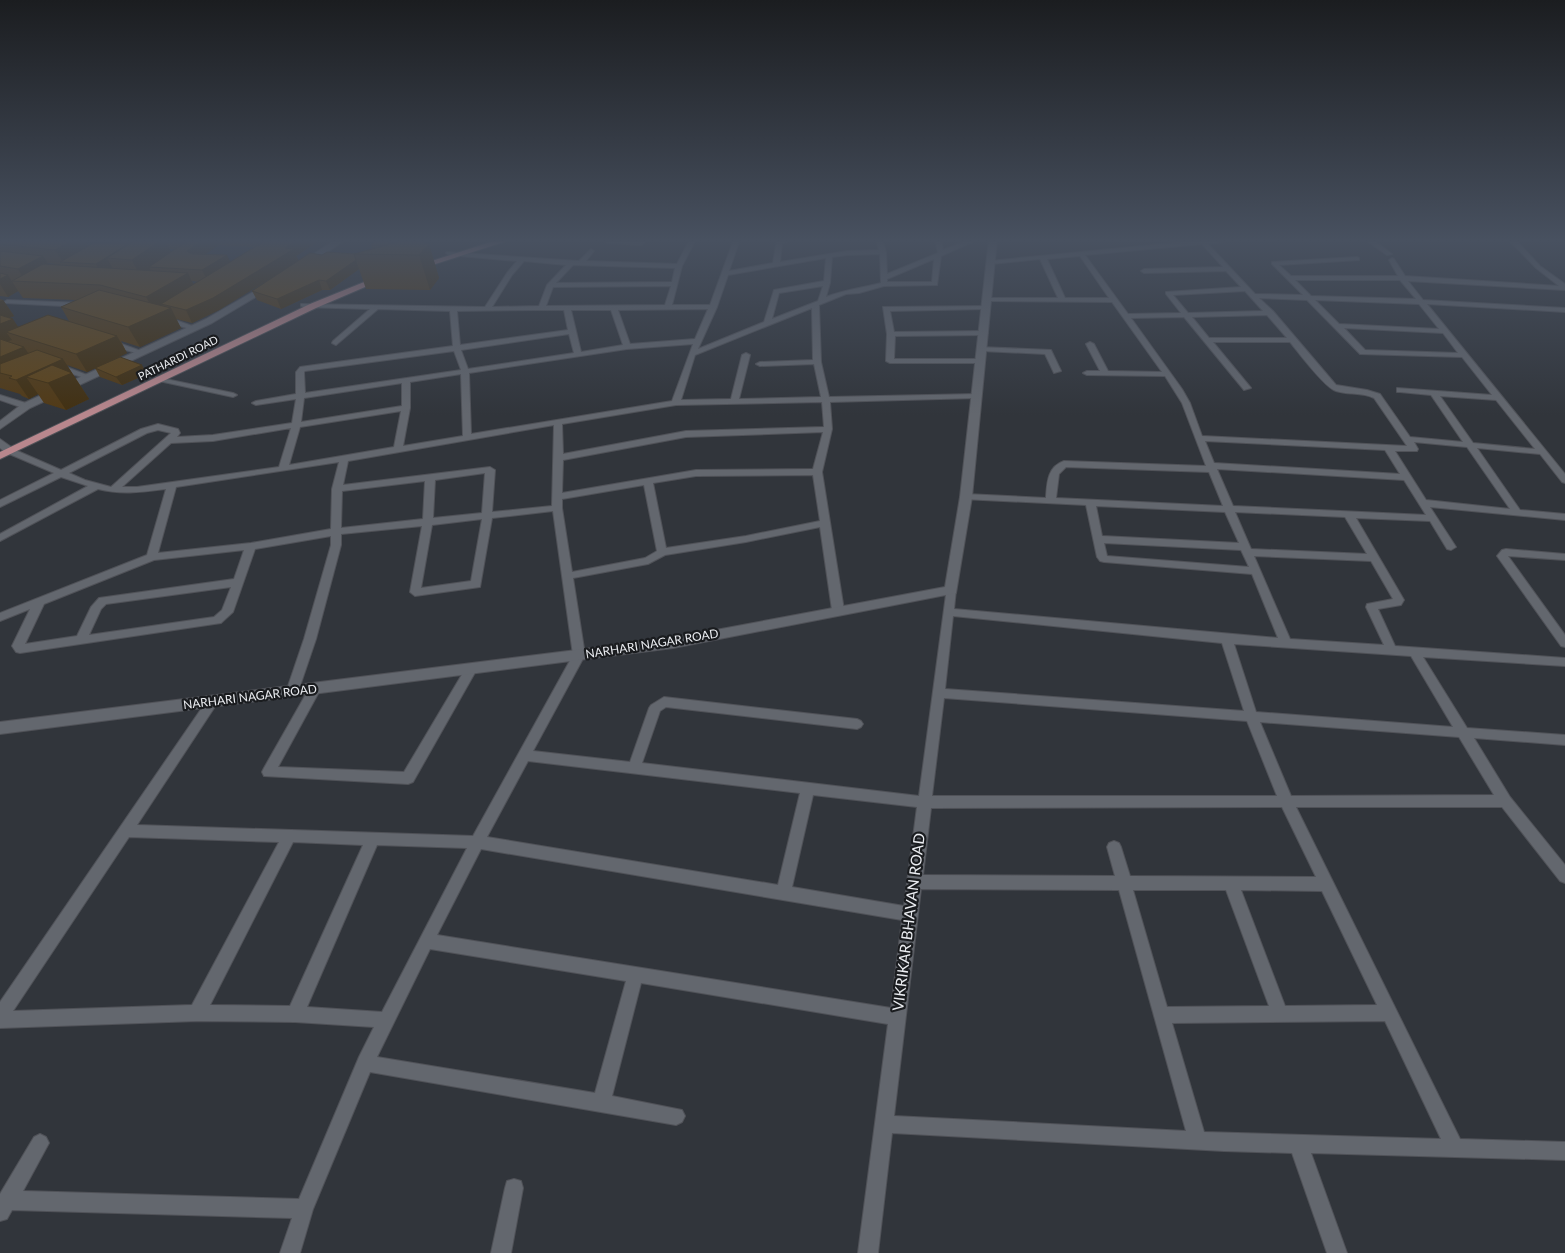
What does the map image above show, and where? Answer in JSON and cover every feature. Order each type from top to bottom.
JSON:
[{"type":"main road","name":"PATHARDI ROAD","points":[[3,448],[159,379],[308,305],[328,297]]},
{"type":"main road","points":[[3,448],[308,305]]},
{"type":"street","points":[[3,303],[16,297]]},
{"type":"street","points":[[0,426],[26,406],[194,328],[251,297]]},
{"type":"street","points":[[488,308],[495,297]]},
{"type":"street","points":[[541,309],[545,297]]},
{"type":"street","points":[[667,308],[671,297]]},
{"type":"street","points":[[676,403],[692,354],[718,297]]},
{"type":"street","points":[[767,324],[774,297]]},
{"type":"street","points":[[820,297],[818,303],[817,362],[826,400],[828,429],[817,472],[838,610]]},
{"type":"street","points":[[692,354],[831,297]]},
{"type":"street","points":[[951,590],[966,497],[988,297]]},
{"type":"street","points":[[1111,297],[1186,403],[1286,643]]},
{"type":"street","points":[[1171,297],[1247,388]]},
{"type":"street","points":[[1199,438],[1413,450],[1408,439],[1377,396],[1368,392],[1333,388],[1255,297]]},
{"type":"street","points":[[1309,297],[1362,352],[1464,355]]},
{"type":"street","points":[[1320,297],[1565,310]]},
{"type":"street","points":[[1418,297],[1565,480]]},
{"type":"street","points":[[1058,371],[1048,352],[981,354],[890,361],[891,334],[886,309],[1062,300],[1113,300]]},
{"type":"street","points":[[3,303],[92,305]]},
{"type":"street","points":[[308,305],[453,309],[714,307]]},
{"type":"street","points":[[336,343],[375,308]]},
{"type":"street","points":[[453,309],[457,348],[466,371],[467,437]]},
{"type":"street","points":[[567,309],[578,355]]},
{"type":"street","points":[[614,309],[627,347]]},
{"type":"street","points":[[165,313],[157,318],[194,328]]},
{"type":"street","points":[[1125,316],[1270,313]]},
{"type":"street","points":[[1338,326],[1445,331]]},
{"type":"street","points":[[282,470],[298,425],[302,396],[300,372],[306,368],[571,332]]},
{"type":"street","points":[[891,334],[984,333]]},
{"type":"street","points":[[1206,340],[1292,340]]},
{"type":"street","points":[[104,341],[140,352]]},
{"type":"street","points":[[256,403],[627,347],[698,341]]},
{"type":"street","points":[[1090,344],[1105,373]]},
{"type":"street","points":[[734,402],[746,355]]},
{"type":"street","points":[[760,364],[817,362]]},
{"type":"street","points":[[48,364],[88,377]]},
{"type":"street","points":[[1087,373],[1167,374]]},
{"type":"street","points":[[159,379],[233,396]]},
{"type":"street","points":[[398,449],[406,408],[406,380]]},
{"type":"street","points":[[1400,390],[1499,398]]},
{"type":"street","points":[[1433,392],[1517,512]]},
{"type":"street","points":[[3,448],[60,474],[96,486],[113,490],[137,490],[171,487],[282,470],[467,437],[676,403],[977,396]]},
{"type":"street","points":[[0,397],[26,406]]},
{"type":"street","points":[[168,440],[213,438],[406,408]]},
{"type":"street","points":[[290,1253],[304,1210],[365,1063],[477,842],[579,655],[557,502],[558,422]]},
{"type":"street","points":[[0,504],[151,428],[164,428],[175,431],[176,433],[113,490]]},
{"type":"street","points":[[559,458],[674,435],[828,429]]},
{"type":"street","points":[[1408,439],[1543,452]]},
{"type":"street","points":[[1389,449],[1451,547]]},
{"type":"street","points":[[292,692],[310,639],[336,545],[337,489],[344,459]]},
{"type":"street","points":[[1051,500],[1054,474],[1058,466],[1064,464],[1212,467],[1407,477]]},
{"type":"street","points":[[337,489],[490,470],[487,516],[476,584],[415,592],[428,522],[430,478]]},
{"type":"street","points":[[0,618],[152,558],[251,546],[335,532],[487,516],[557,502],[648,480],[706,472],[817,472]]},
{"type":"street","points":[[648,480],[662,552]]},
{"type":"street","points":[[0,538],[96,486]]},
{"type":"street","points":[[152,558],[171,487]]},
{"type":"street","points":[[966,497],[1433,518]]},
{"type":"street","points":[[1090,502],[1102,557],[1108,561],[1255,571]]},
{"type":"street","points":[[1423,503],[1565,517]]},
{"type":"street","points":[[1348,513],[1399,600],[1371,608],[1392,651]]},
{"type":"street","points":[[567,576],[648,561],[662,552],[825,523]]},
{"type":"street","points":[[1098,539],[1375,558]]},
{"type":"street","points":[[39,602],[18,648],[24,649],[81,641],[217,620],[227,612],[251,546]]},
{"type":"street","points":[[1565,557],[1510,552],[1506,552],[1502,556],[1565,643]]},
{"type":"street","points":[[81,641],[96,607],[103,601],[238,582]]},
{"type":"street","name":"NARHARI NAGAR ROAD","points":[[0,728],[314,690],[673,643],[838,610],[951,590]]},
{"type":"street","name":"VIKRIKAR BHAVAN ROAD","points":[[868,1253],[951,590]]},
{"type":"street","points":[[948,612],[1227,639],[1565,662]]},
{"type":"street","points":[[1227,639],[1252,718],[1286,801],[1455,1148]]},
{"type":"street","points":[[1415,653],[1505,801],[1565,876]]},
{"type":"street","points":[[314,690],[269,772],[408,778],[471,669]]},
{"type":"street","points":[[938,693],[1464,734],[1565,740]]},
{"type":"street","points":[[0,1018],[212,702]]},
{"type":"street","points":[[634,768],[655,708],[664,702],[857,724]]},
{"type":"street","points":[[525,755],[924,802],[1505,801]]},
{"type":"street","points":[[783,893],[808,788]]},
{"type":"street","points":[[125,831],[477,842],[910,914]]},
{"type":"street","points":[[197,1013],[289,836]]},
{"type":"street","points":[[295,1014],[373,839]]},
{"type":"street","points":[[1114,847],[1198,1140]]},
{"type":"street","points":[[914,882],[1327,884]]},
{"type":"street","points":[[1231,884],[1280,1014]]},
{"type":"street","points":[[426,941],[898,1017]]},
{"type":"street","points":[[601,1103],[636,974]]},
{"type":"street","points":[[0,1018],[197,1013],[295,1014],[386,1020]]},
{"type":"street","points":[[1162,1015],[1390,1013]]},
{"type":"street","points":[[365,1063],[676,1116]]},
{"type":"street","points":[[884,1124],[1198,1140],[1565,1151]]},
{"type":"street","points":[[40,1143],[3,1206],[304,1210]]},
{"type":"street","points":[[1298,1143],[1337,1253]]},
{"type":"street","points":[[501,1253],[514,1188]]},
{"type":"building","points":[[82,297],[129,297],[171,308],[128,327],[61,307]]},
{"type":"building","points":[[172,297],[214,297],[186,310],[161,304]]},
{"type":"building","points":[[0,315],[13,319],[0,324]]},
{"type":"building","points":[[48,315],[117,336],[76,354],[6,332]]},
{"type":"building","points":[[0,339],[24,347],[0,357]]},
{"type":"building","points":[[37,350],[63,359],[16,380],[9,378],[12,376],[0,373],[0,364]]},
{"type":"building","points":[[120,357],[142,365],[116,377],[95,368]]},
{"type":"building","points":[[52,365],[72,373],[48,383],[26,377]]}]
